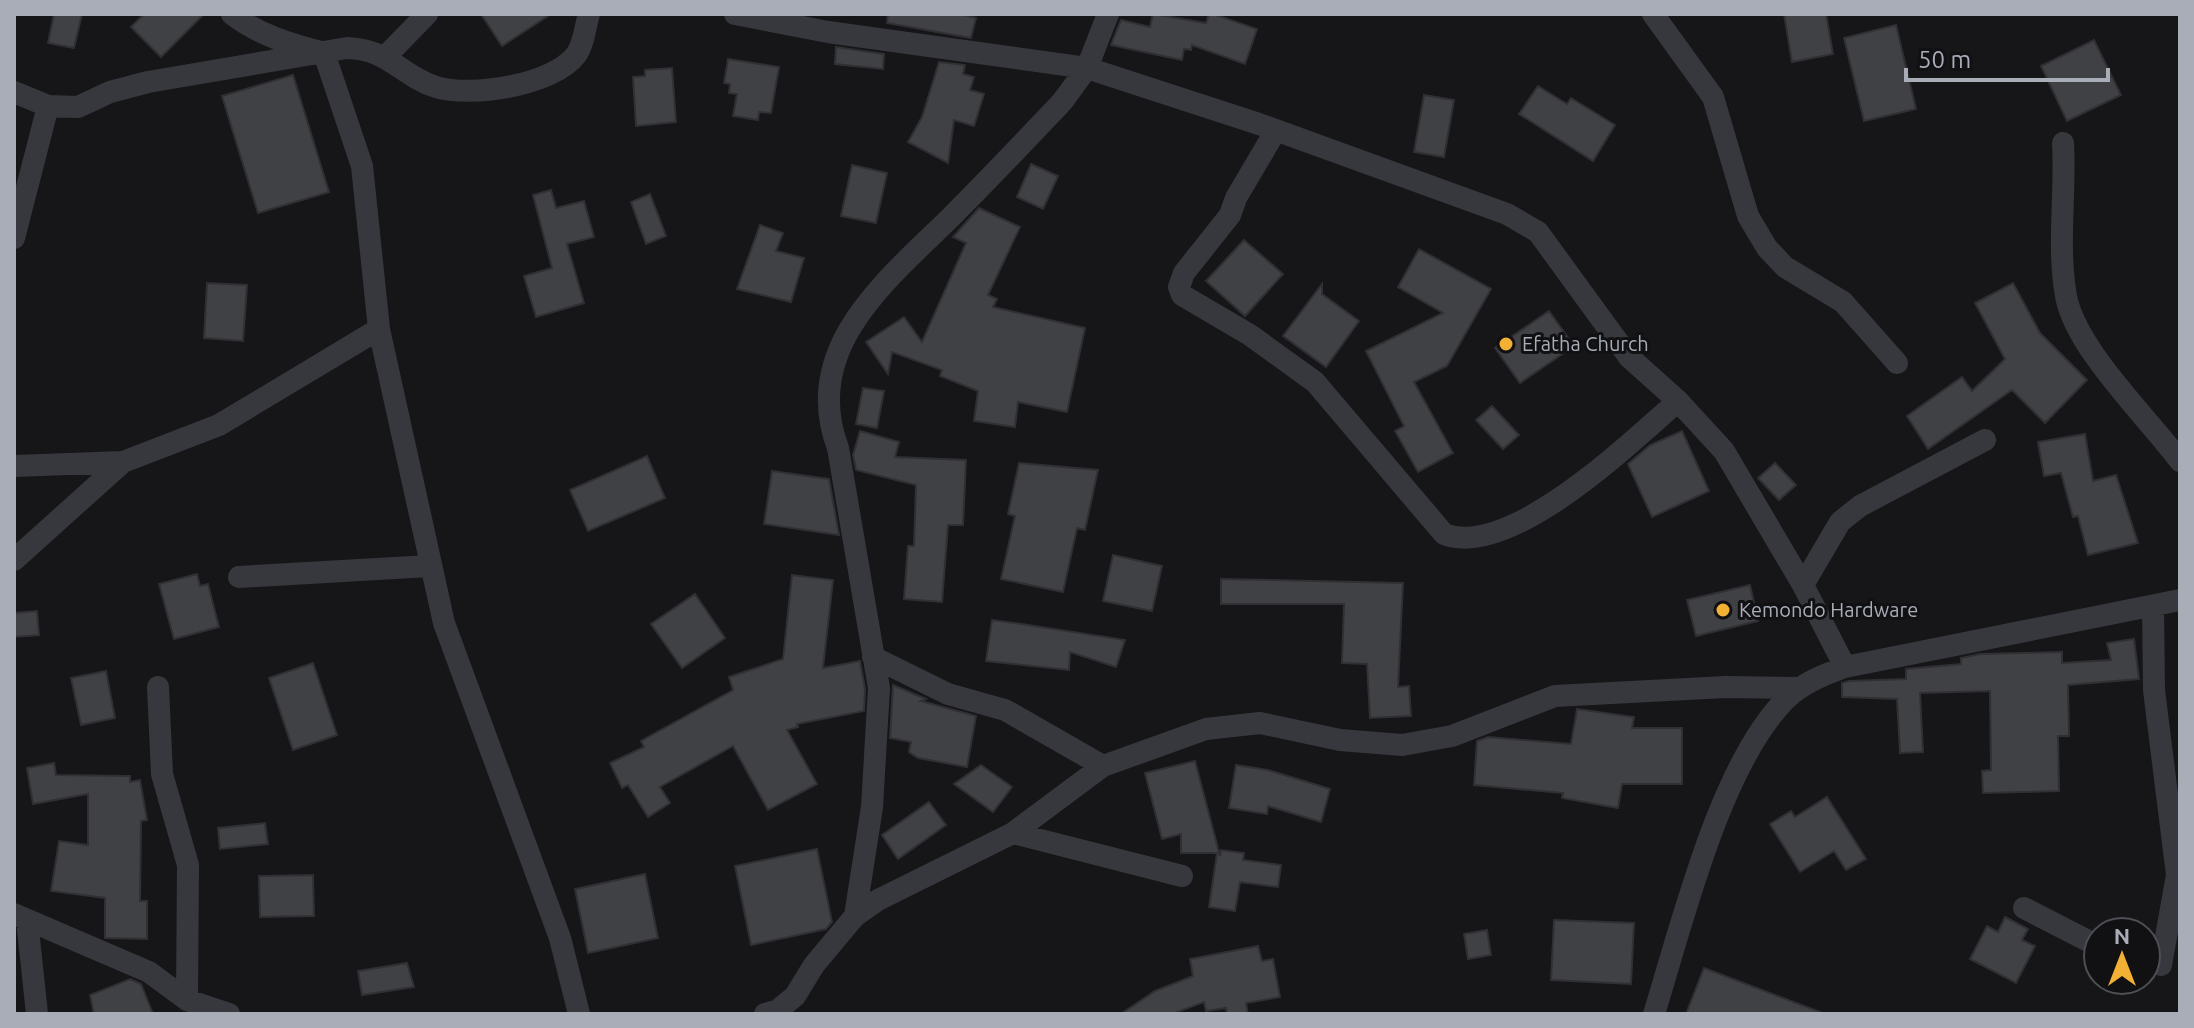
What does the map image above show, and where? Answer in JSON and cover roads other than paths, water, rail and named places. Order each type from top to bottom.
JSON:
[{"type":"street","points":[[232,14],[243,23],[291,44],[324,53]]},
{"type":"street","points":[[386,56],[427,14]]},
{"type":"street","points":[[14,92],[48,106],[78,107],[110,92],[148,82],[324,53],[367,49],[386,56],[434,87],[484,91],[555,71],[575,57],[589,14]]},
{"type":"street","points":[[735,14],[828,32],[1087,68],[1276,130],[1345,158],[1459,194],[1507,214],[1538,232],[1629,357],[1678,401],[1724,451],[1803,585],[1845,667]]},
{"type":"street","points":[[855,916],[872,807],[879,688],[838,448],[828,422],[835,358],[847,332],[883,283],[1034,131],[1087,68],[1108,14]]},
{"type":"street","points":[[1653,14],[1713,97],[1748,216],[1767,248],[1785,267],[1843,302],[1897,363]]},
{"type":"street","points":[[324,53],[362,166],[379,329],[444,623],[560,938],[579,1014]]},
{"type":"street","points":[[14,238],[48,106]]},
{"type":"street","points":[[1276,130],[1236,198],[1230,215],[1184,273],[1179,287],[1182,295],[1250,335],[1315,382],[1444,534],[1456,539],[1481,535],[1572,493],[1678,401]]},
{"type":"street","points":[[2063,143],[2065,175],[2060,234],[2066,299],[2104,368],[2180,461]]},
{"type":"street","points":[[14,466],[123,462],[219,425],[379,329]]},
{"type":"street","points":[[1803,585],[1840,522],[1860,506],[1985,440]]},
{"type":"street","points":[[14,560],[123,462]]},
{"type":"street","points":[[239,577],[429,566]]},
{"type":"street","points":[[1654,1014],[1717,821],[1753,745],[1785,700],[1800,688],[1845,667],[2180,600]]},
{"type":"street","points":[[2153,607],[2154,690],[2177,875],[2162,966]]},
{"type":"street","points":[[873,657],[948,694],[1005,710],[1103,766]]},
{"type":"street","points":[[158,687],[162,774],[188,865],[187,1000]]},
{"type":"street","points":[[765,1014],[778,1010],[795,996],[814,965],[855,916],[915,880],[1013,833],[1103,766],[1206,729],[1260,723],[1340,740],[1402,745],[1452,736],[1555,696],[1725,687],[1800,688]]},
{"type":"street","points":[[1013,833],[1182,876]]},
{"type":"street","points":[[2024,908],[2082,938]]},
{"type":"street","points":[[21,917],[149,972],[187,1000],[229,1014]]},
{"type":"street","points":[[21,917],[37,1014]]},
{"type":"place","name":"Efatha Church","points":[[1506,344]]},
{"type":"place","name":"Kemondo Hardware","points":[[1723,610]]}]
